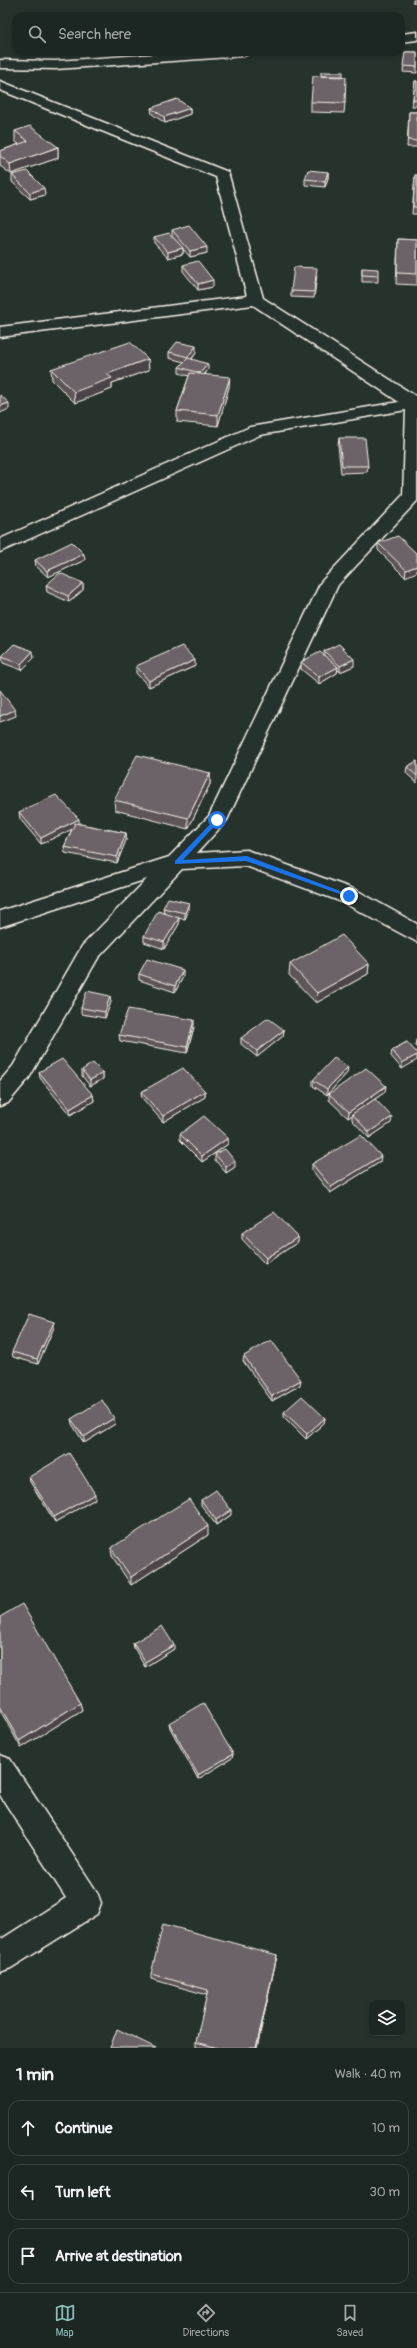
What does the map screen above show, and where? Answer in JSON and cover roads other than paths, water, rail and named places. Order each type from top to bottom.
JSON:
[{"type":"street","points":[[405,38],[417,36]]},
{"type":"street","points":[[0,64],[56,65],[186,56]]},
{"type":"street","points":[[0,85],[223,175],[256,300]]},
{"type":"street","points":[[0,332],[256,300],[416,404]]},
{"type":"street","points":[[0,546],[256,431],[416,404]]},
{"type":"street","points":[[0,1096],[21,1072],[90,952],[217,820],[330,582],[412,496],[416,404]]},
{"type":"street","points":[[0,919],[177,862],[247,858],[349,896],[417,934]]},
{"type":"street","points":[[0,1769],[86,1903],[0,1957]]}]
